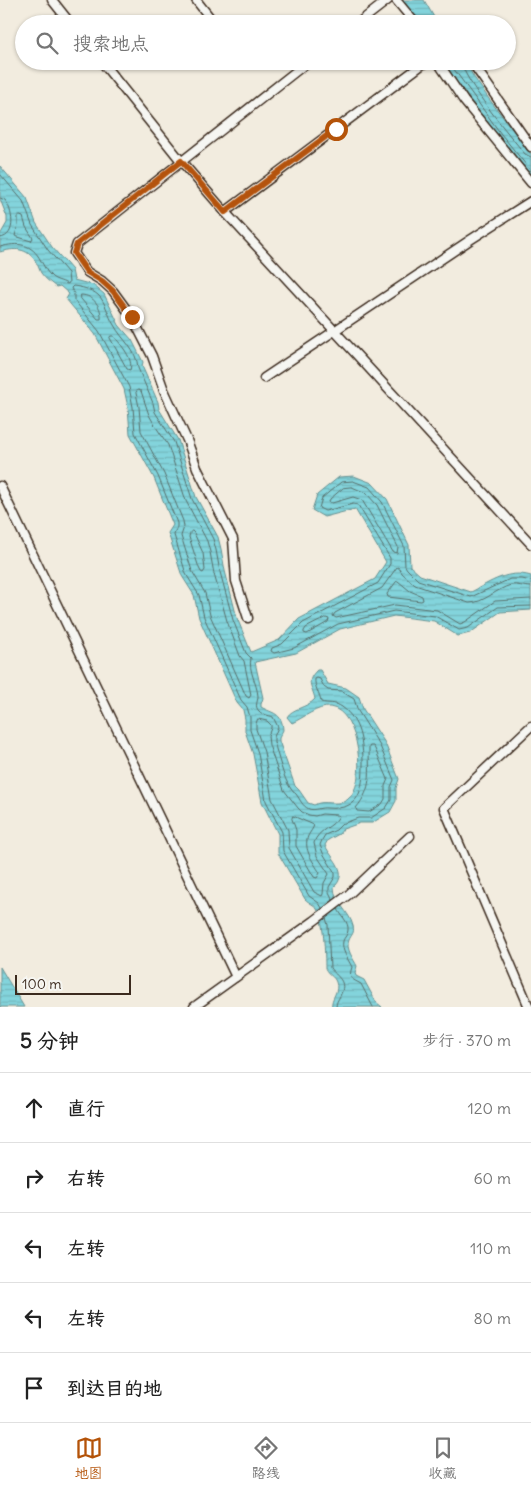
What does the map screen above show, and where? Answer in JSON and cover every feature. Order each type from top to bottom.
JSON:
[{"type":"street","points":[[52,0],[64,15]]},
{"type":"street","points":[[196,0],[208,15]]},
{"type":"street","points":[[369,15],[388,0]]},
{"type":"street","points":[[396,0],[408,15]]},
{"type":"street","points":[[108,70],[181,161],[225,212],[531,544]]},
{"type":"street","points":[[248,618],[236,581],[233,538],[197,468],[187,440],[164,390],[152,356],[132,317],[113,291],[102,281],[87,272],[74,253],[77,244],[297,70]]},
{"type":"street","points":[[225,212],[415,70]]},
{"type":"street","points":[[443,70],[464,101],[531,183]]},
{"type":"street","points":[[477,70],[531,148]]},
{"type":"street","points":[[264,378],[531,201]]},
{"type":"street","points":[[0,486],[236,977]]},
{"type":"street","points":[[529,1007],[444,808],[531,726]]},
{"type":"street","points":[[194,1007],[348,895],[410,836]]},
{"type":"water","points":[[391,0],[424,0],[433,15],[407,15]]},
{"type":"water","points":[[449,70],[470,70],[489,99],[531,154],[531,178],[497,137]]},
{"type":"water","points":[[0,166],[27,198],[36,223],[52,247],[72,270],[74,280],[93,285],[104,294],[119,325],[132,340],[143,362],[142,366],[158,402],[159,409],[178,440],[196,497],[218,537],[237,618],[251,652],[279,640],[299,619],[375,579],[386,562],[355,509],[324,517],[312,510],[317,495],[339,477],[354,476],[372,483],[387,499],[409,545],[410,566],[420,575],[471,592],[507,575],[523,574],[531,576],[531,610],[500,612],[470,633],[458,636],[434,621],[394,616],[340,629],[296,653],[255,662],[263,698],[261,707],[276,714],[281,720],[283,730],[279,741],[295,786],[308,803],[314,805],[318,803],[339,803],[347,800],[354,792],[359,765],[358,749],[354,734],[348,721],[340,712],[330,707],[325,707],[292,723],[287,717],[292,712],[315,699],[310,681],[317,670],[320,670],[328,684],[346,688],[359,697],[363,709],[385,743],[399,779],[396,788],[396,801],[390,812],[372,823],[360,823],[343,829],[339,834],[328,840],[325,845],[340,871],[338,883],[334,887],[339,902],[349,916],[353,926],[348,947],[357,966],[356,976],[364,980],[376,1002],[382,1007],[332,1007],[337,986],[335,980],[325,968],[324,938],[319,914],[316,908],[305,899],[278,853],[278,834],[262,802],[253,754],[245,731],[243,710],[237,703],[199,618],[194,595],[182,576],[168,533],[173,525],[154,478],[130,434],[128,407],[124,389],[95,334],[66,299],[69,294],[60,286],[56,287],[44,277],[29,254],[15,249],[0,252],[0,235],[7,223],[7,217],[0,199]]},
{"type":"water","points":[[0,967],[24,1007],[0,1007]]},
{"type":"route","points":[[132,317],[113,291],[102,281],[87,272],[74,253],[77,244],[181,161],[225,212],[336,129]]}]
